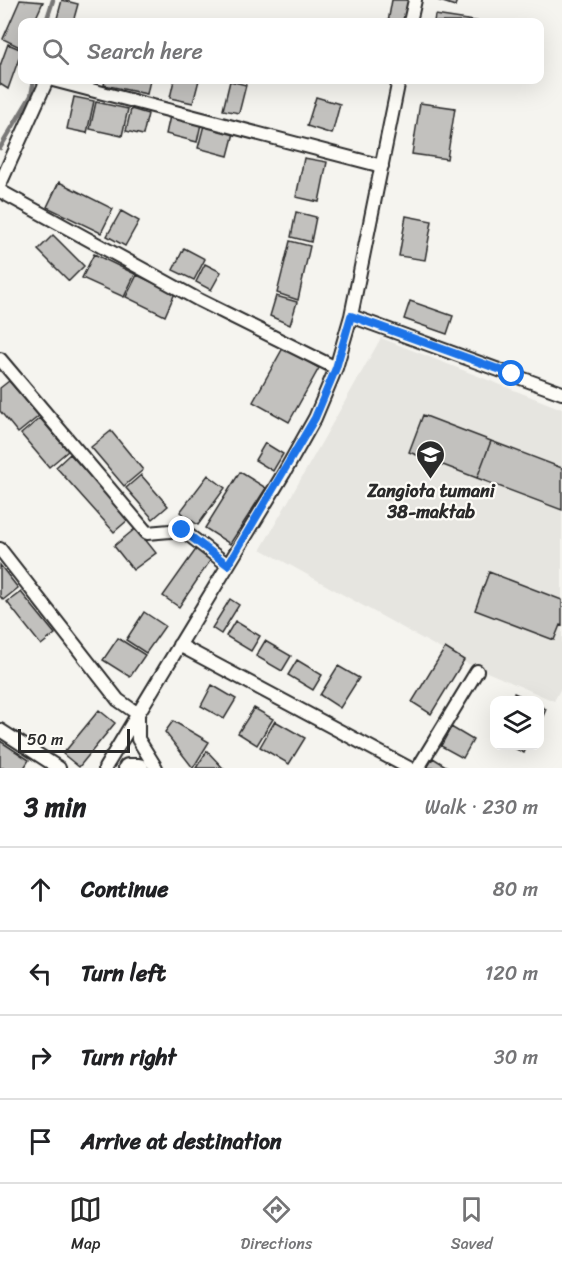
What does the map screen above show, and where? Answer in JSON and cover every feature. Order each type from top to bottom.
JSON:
[{"type":"main road","points":[[128,768],[139,768]]},
{"type":"street","points":[[411,18],[415,0]]},
{"type":"street","points":[[0,184],[45,84]]},
{"type":"street","points":[[68,84],[382,166]]},
{"type":"street","points":[[105,768],[315,418],[336,368],[351,316],[398,84]]},
{"type":"street","points":[[0,191],[199,300],[336,368]]},
{"type":"street","points":[[351,316],[562,393]]},
{"type":"street","points":[[0,359],[147,533],[182,530],[228,565]]},
{"type":"street","points":[[0,549],[118,700],[138,714]]},
{"type":"street","points":[[179,645],[409,768]]},
{"type":"street","points":[[418,768],[477,671]]},
{"type":"street","points":[[138,714],[138,739],[156,768]]},
{"type":"street","points":[[0,730],[59,768]]},
{"type":"shaded area","name":"Zangiota tumani 38-maktab","points":[[381,338],[562,409],[562,686],[554,701],[466,663],[261,549]]},
{"type":"building","points":[[20,0],[43,2],[36,18],[18,18],[18,46],[3,39]]},
{"type":"building","points":[[62,0],[78,4],[74,18],[57,18]]},
{"type":"building","points":[[392,0],[408,0],[406,18],[389,18]]},
{"type":"building","points":[[437,0],[457,0],[455,6]]},
{"type":"building","points":[[435,15],[455,18],[435,18]]},
{"type":"building","points":[[8,44],[18,48],[18,61],[8,89],[0,84],[0,66]]},
{"type":"building","points":[[104,84],[149,84],[147,94]]},
{"type":"building","points":[[173,84],[198,84],[193,103],[170,98]]},
{"type":"building","points":[[229,84],[246,85],[239,113],[223,110]]},
{"type":"building","points":[[74,97],[94,101],[87,133],[67,129]]},
{"type":"building","points":[[316,97],[340,104],[332,134],[307,126]]},
{"type":"building","points":[[96,102],[128,109],[122,136],[90,129]]},
{"type":"building","points":[[420,103],[455,108],[447,159],[412,154]]},
{"type":"building","points":[[131,109],[148,114],[143,135],[126,131]]},
{"type":"building","points":[[170,116],[201,124],[197,142],[166,134]]},
{"type":"building","points":[[204,125],[234,133],[228,156],[198,148]]},
{"type":"building","points":[[304,158],[327,162],[319,202],[296,197]]},
{"type":"building","points":[[59,182],[113,209],[101,233],[47,207]]},
{"type":"building","points":[[121,211],[139,221],[125,246],[107,236]]},
{"type":"building","points":[[296,212],[316,217],[311,242],[291,237]]},
{"type":"building","points":[[406,216],[432,221],[425,260],[399,256]]},
{"type":"building","points":[[53,235],[84,266],[69,281],[38,250]]},
{"type":"building","points":[[290,241],[310,246],[298,300],[277,293]]},
{"type":"building","points":[[184,248],[205,259],[194,280],[173,270]]},
{"type":"building","points":[[94,254],[135,274],[124,297],[82,278]]},
{"type":"building","points":[[205,264],[221,272],[211,290],[196,282]]},
{"type":"building","points":[[137,275],[175,293],[165,316],[126,297]]},
{"type":"building","points":[[276,296],[297,302],[290,325],[270,316]]},
{"type":"building","points":[[410,301],[453,316],[447,334],[404,319]]},
{"type":"building","points":[[283,348],[319,368],[289,422],[253,402]]},
{"type":"building","points":[[9,381],[39,416],[18,433],[0,411],[0,388]]},
{"type":"building","points":[[423,415],[491,441],[477,478],[409,452]]},
{"type":"building","points":[[40,418],[68,451],[49,467],[21,434]]},
{"type":"building","points":[[111,431],[143,470],[124,486],[91,447]]},
{"type":"building","points":[[491,441],[562,468],[562,510],[477,478]]},
{"type":"building","points":[[265,443],[283,454],[273,471],[255,460]]},
{"type":"building","points":[[70,454],[129,519],[114,532],[56,467]]},
{"type":"building","points":[[240,472],[266,488],[230,544],[205,528]]},
{"type":"building","points":[[141,475],[168,506],[153,519],[126,488]]},
{"type":"building","points":[[208,475],[225,488],[198,525],[180,512]]},
{"type":"building","points":[[136,528],[156,553],[133,570],[114,546]]},
{"type":"building","points":[[197,548],[212,558],[179,607],[163,596]]},
{"type":"building","points":[[0,565],[18,588],[3,600],[0,596]]},
{"type":"building","points":[[489,572],[562,600],[562,626],[560,625],[554,640],[475,610]]},
{"type":"building","points":[[21,592],[55,634],[41,645],[7,602]]},
{"type":"building","points":[[230,599],[239,605],[221,634],[212,628]]},
{"type":"building","points":[[144,612],[165,626],[146,653],[126,640]]},
{"type":"building","points":[[235,621],[260,636],[251,651],[226,636]]},
{"type":"building","points":[[118,638],[145,655],[130,677],[103,660]]},
{"type":"building","points":[[265,641],[291,656],[282,671],[256,656]]},
{"type":"building","points":[[445,648],[464,660],[431,714],[412,702]]},
{"type":"building","points":[[297,660],[322,675],[313,690],[288,675]]},
{"type":"building","points":[[338,666],[359,678],[340,708],[320,695]]},
{"type":"building","points":[[212,685],[236,699],[224,719],[201,706]]},
{"type":"building","points":[[254,708],[273,719],[257,745],[238,733]]},
{"type":"building","points":[[99,710],[115,723],[79,767],[63,754]]},
{"type":"building","points":[[173,721],[209,742],[193,768],[165,732]]},
{"type":"building","points":[[275,721],[305,738],[289,764],[260,747]]},
{"type":"building","points":[[451,727],[473,740],[463,758],[441,746]]},
{"type":"building","points":[[0,741],[29,760],[24,768],[0,768]]},
{"type":"building","points":[[207,751],[223,768],[196,768]]},
{"type":"building","points":[[433,758],[449,768],[427,768]]},
{"type":"waterway","points":[[47,18],[53,0]]},
{"type":"waterway","points":[[0,148],[31,96],[33,84]]},
{"type":"place","name":"Zangiota tumani 38-maktab","points":[[431,480]]},
{"type":"route","points":[[182,530],[228,565],[315,418],[336,368],[351,316],[512,374]]}]
